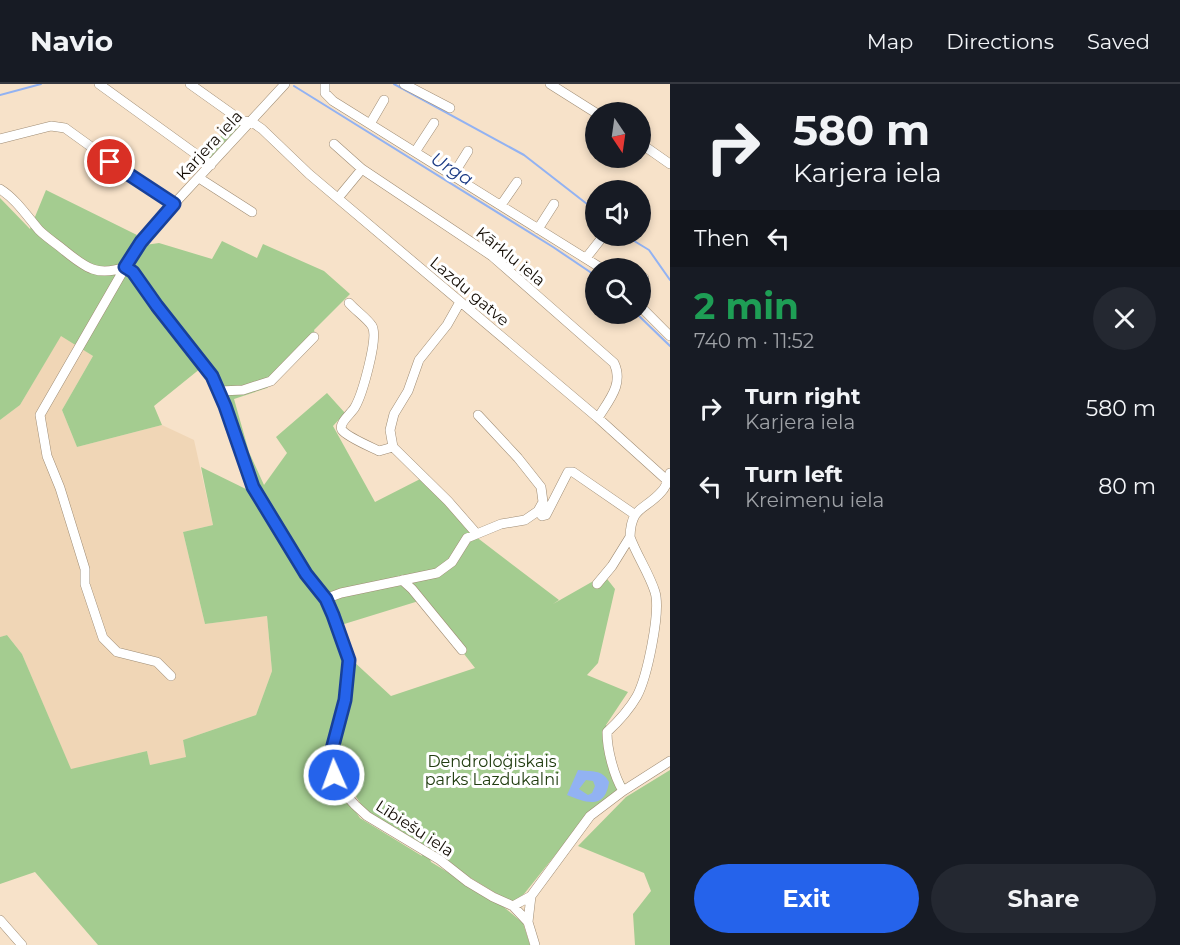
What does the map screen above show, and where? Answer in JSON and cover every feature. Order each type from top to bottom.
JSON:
[{"type":"street","points":[[99,84],[212,165]]},
{"type":"street","name":"Lazdu gatve","points":[[190,84],[242,122],[252,122],[262,129],[309,174],[669,479]]},
{"type":"street","name":"Karjera iela","points":[[171,676],[157,662],[117,652],[103,638],[85,584],[85,569],[60,488],[47,456],[40,415],[77,348],[141,242],[285,84]]},
{"type":"street","points":[[325,84],[326,93],[333,101],[586,258],[595,246]]},
{"type":"street","points":[[404,84],[450,108]]},
{"type":"street","points":[[551,84],[585,106]]},
{"type":"street","points":[[370,124],[384,100]]},
{"type":"street","points":[[415,152],[434,123]]},
{"type":"street","points":[[0,139],[51,126],[65,128],[174,204]]},
{"type":"street","name":"Kārklu iela","points":[[334,144],[362,169],[492,256],[614,363],[618,371],[618,381],[598,418]]},
{"type":"street","points":[[651,151],[670,164]]},
{"type":"street","points":[[453,176],[468,152]]},
{"type":"street","points":[[338,198],[362,169]]},
{"type":"street","points":[[199,178],[252,212]]},
{"type":"street","points":[[501,205],[517,182]]},
{"type":"street","points":[[0,189],[40,231],[79,263],[96,271],[111,272],[125,267]]},
{"type":"street","points":[[538,229],[554,204]]},
{"type":"street","name":"Lībiešu iela","points":[[125,267],[133,272],[212,376],[253,487],[306,574],[326,599],[343,638],[349,660],[345,700],[331,753],[331,764],[345,793],[367,816],[440,860],[468,882],[513,906],[528,922],[535,945]]},
{"type":"street","points":[[460,302],[447,325],[419,360],[408,391],[394,414],[390,430],[393,447],[448,501],[476,533]]},
{"type":"street","points":[[349,303],[373,327],[375,338],[359,399],[341,427],[351,436],[379,451],[393,447]]},
{"type":"street","points":[[651,317],[670,336]]},
{"type":"street","points":[[219,390],[243,390],[271,381],[314,337]]},
{"type":"street","points":[[326,599],[341,593],[437,573],[452,562],[467,538],[510,521],[525,520],[538,511],[543,502],[541,488],[518,458],[478,415]]},
{"type":"street","points":[[538,511],[543,516],[546,515],[568,472],[573,472],[634,514]]},
{"type":"street","points":[[597,584],[612,566],[630,537],[634,514],[663,491],[669,479]]},
{"type":"street","points":[[623,791],[618,782],[607,732],[627,712],[638,694],[647,666],[658,606],[655,591],[630,537]]},
{"type":"street","points":[[402,580],[462,650]]},
{"type":"street","points":[[513,906],[531,896],[583,823],[623,791],[670,762]]},
{"type":"street","points":[[528,922],[531,896]]},
{"type":"street","points":[[0,920],[22,945]]},
{"type":"shaded area","points":[[61,335],[93,356],[62,410],[77,447],[162,425],[194,440],[213,525],[183,532],[205,624],[267,616],[272,671],[256,715],[183,740],[187,757],[150,765],[147,751],[71,770],[22,654],[7,635],[0,637],[0,420],[20,405]]},
{"type":"green space","points":[[243,125],[211,160],[206,157],[220,137],[231,128]]},
{"type":"green space","name":"Dendroloģiskais parks Lazdukalni","points":[[46,190],[137,235],[131,247],[159,243],[212,259],[222,241],[257,258],[263,244],[324,271],[350,294],[314,330],[317,340],[267,388],[234,399],[249,452],[264,485],[287,453],[276,437],[327,393],[345,413],[333,426],[375,502],[428,475],[451,499],[475,536],[559,600],[553,604],[604,575],[615,589],[598,663],[587,675],[628,692],[606,725],[618,771],[626,786],[564,844],[524,894],[512,903],[428,852],[431,862],[500,904],[523,923],[530,945],[98,945],[35,872],[0,884],[0,637],[7,635],[22,654],[71,769],[147,751],[150,765],[186,757],[183,740],[256,715],[272,671],[267,616],[205,624],[183,532],[213,525],[201,467],[252,492],[243,447],[224,395],[206,364],[154,406],[162,425],[77,447],[62,410],[93,356],[61,336],[20,405],[0,420],[0,198],[30,229]],"holes":[[[422,600],[475,668],[391,696],[352,660],[336,766],[368,815],[420,846],[422,856],[360,818],[326,768],[345,658],[329,621],[341,625]]]},
{"type":"green space","points":[[670,770],[670,945],[635,945],[633,914],[651,891],[644,873],[578,846],[626,797]]},
{"type":"water","points":[[578,770],[600,773],[609,782],[607,791],[599,801],[587,802],[567,795]],"holes":[[[586,780],[593,781],[595,786],[592,793],[588,795],[579,789]]]},
{"type":"waterway","points":[[0,95],[41,84]]},
{"type":"waterway","points":[[394,84],[524,155],[585,202]]},
{"type":"waterway","name":"Urga","points":[[294,86],[585,269]]},
{"type":"waterway","points":[[642,246],[649,250],[670,280]]},
{"type":"waterway","name":"Urga","points":[[647,324],[670,346]]},
{"type":"route","points":[[110,162],[174,204],[141,242],[125,267],[133,272],[212,376],[225,406],[253,487],[315,588],[326,599],[346,646],[349,660],[345,700],[331,753],[334,775]]}]
